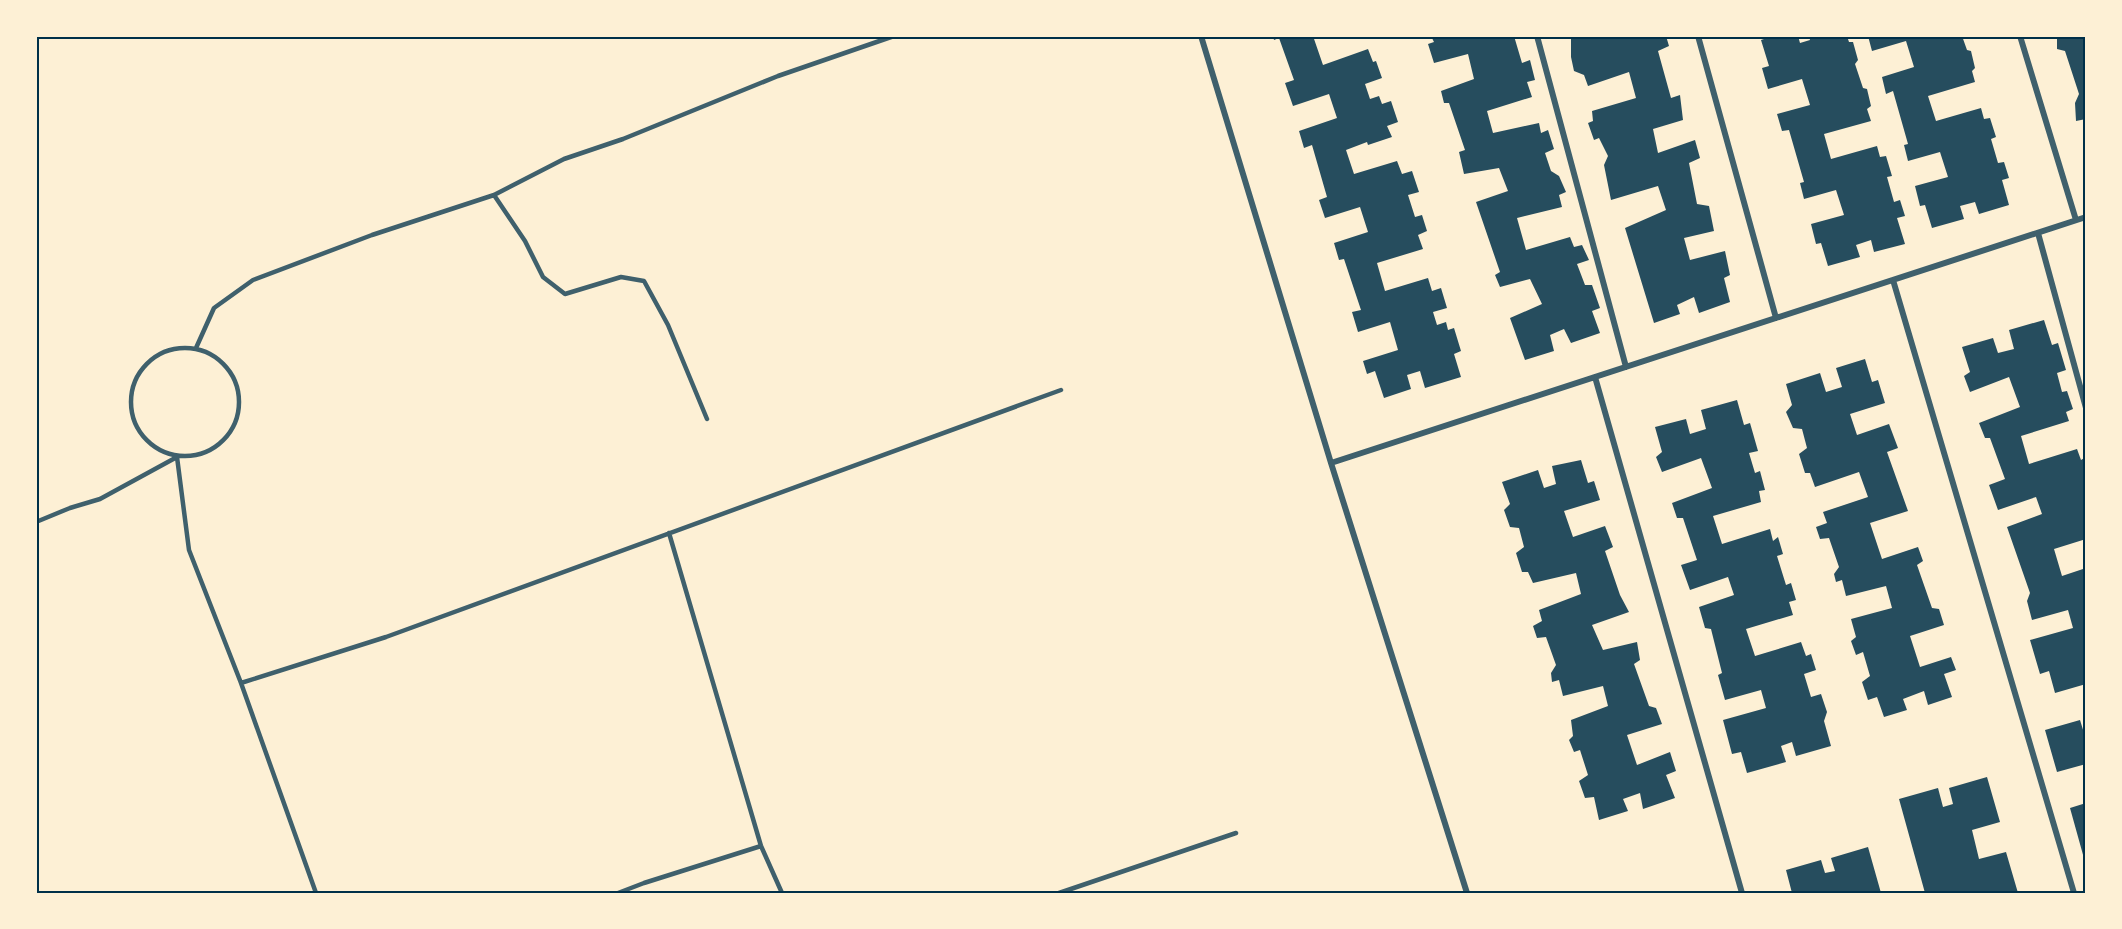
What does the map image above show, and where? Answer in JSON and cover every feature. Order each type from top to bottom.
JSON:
[{"type":"street","points":[[1201,36],[1331,464],[1467,893]]},
{"type":"street","points":[[1537,36],[1626,367]]},
{"type":"street","points":[[1698,36],[1776,318]]},
{"type":"street","points":[[2020,36],[2076,220]]},
{"type":"street","points":[[1331,464],[2086,217]]},
{"type":"street","points":[[2038,232],[2086,408]]},
{"type":"street","points":[[1893,280],[2074,893]]},
{"type":"street","points":[[1595,377],[1742,893]]},
{"type":"lane","points":[[196,348],[214,308],[253,280],[372,235],[494,195],[564,159],[623,139],[778,76],[894,36]]},
{"type":"lane","points":[[494,195],[525,241],[543,277],[565,294],[621,277],[644,281],[668,325],[708,419]]},
{"type":"lane","points":[[180,347],[196,348],[225,365],[239,394],[234,426],[216,448],[194,457],[177,457],[157,450],[135,426],[132,385],[145,364],[180,347]]},
{"type":"lane","points":[[241,683],[386,637],[1061,390]]},
{"type":"lane","points":[[36,522],[100,499],[177,457]]},
{"type":"lane","points":[[177,457],[189,550],[241,683],[316,893]]},
{"type":"lane","points":[[669,533],[761,846],[782,893]]},
{"type":"lane","points":[[1059,893],[1236,833]]},
{"type":"lane","points":[[618,893],[761,846]]},
{"type":"building","points":[[1273,36],[1313,36],[1323,65],[1368,49],[1373,62],[1376,61],[1382,78],[1365,84],[1370,99],[1379,96],[1382,104],[1391,101],[1398,122],[1387,126],[1392,137],[1368,145],[1367,142],[1346,150],[1354,174],[1397,161],[1402,174],[1412,171],[1419,192],[1408,195],[1415,217],[1422,215],[1427,231],[1418,235],[1423,249],[1377,263],[1385,291],[1428,278],[1432,291],[1441,288],[1447,308],[1433,312],[1437,325],[1446,322],[1448,330],[1454,328],[1461,351],[1454,354],[1461,377],[1425,388],[1420,371],[1407,375],[1411,389],[1384,398],[1375,371],[1367,374],[1363,361],[1398,350],[1390,322],[1358,332],[1352,312],[1361,310],[1344,259],[1339,260],[1334,243],[1368,232],[1360,207],[1325,218],[1319,200],[1327,197],[1312,145],[1304,148],[1299,131],[1337,118],[1329,94],[1293,106],[1285,83],[1294,80],[1279,38],[1274,40]]},
{"type":"building","points":[[1431,36],[1514,36],[1522,63],[1530,60],[1535,80],[1527,82],[1532,97],[1487,111],[1493,133],[1539,123],[1541,133],[1548,130],[1554,149],[1545,153],[1551,171],[1559,176],[1566,192],[1559,195],[1562,207],[1517,218],[1526,250],[1570,237],[1574,247],[1582,245],[1589,260],[1577,264],[1585,285],[1592,285],[1600,308],[1592,311],[1600,333],[1571,343],[1564,329],[1550,335],[1554,351],[1525,360],[1510,318],[1542,304],[1530,279],[1500,287],[1495,275],[1500,272],[1476,202],[1508,191],[1499,168],[1464,174],[1459,152],[1465,150],[1449,103],[1444,103],[1441,91],[1474,79],[1468,54],[1434,63],[1428,44],[1434,42]]},
{"type":"building","points":[[1571,36],[1666,36],[1669,46],[1658,51],[1671,98],[1680,95],[1683,120],[1653,129],[1658,153],[1695,140],[1700,158],[1689,163],[1697,204],[1709,206],[1714,231],[1684,238],[1690,260],[1725,251],[1730,275],[1724,278],[1730,302],[1699,313],[1694,297],[1677,305],[1680,314],[1654,323],[1625,228],[1666,210],[1658,186],[1611,200],[1604,165],[1608,156],[1599,138],[1594,140],[1588,123],[1593,121],[1592,111],[1636,98],[1629,72],[1588,86],[1584,75],[1574,71]]},
{"type":"building","points":[[1773,36],[1798,36],[1800,43],[1810,40],[1809,36],[1847,36],[1849,42],[1853,42],[1858,60],[1855,64],[1863,88],[1867,89],[1871,106],[1867,109],[1871,121],[1824,134],[1831,159],[1877,146],[1880,157],[1886,156],[1892,176],[1887,177],[1894,202],[1900,200],[1905,216],[1897,218],[1905,244],[1874,252],[1871,240],[1856,245],[1860,257],[1828,266],[1821,243],[1816,244],[1811,224],[1844,215],[1836,190],[1804,199],[1800,183],[1804,182],[1789,130],[1782,131],[1777,114],[1810,105],[1802,79],[1768,89],[1762,68],[1769,66],[1761,40]]},
{"type":"building","points":[[1868,36],[1962,36],[1967,50],[1971,51],[1975,82],[1928,96],[1936,121],[1981,108],[1984,119],[1990,118],[1996,137],[1991,139],[1998,163],[2004,162],[2009,178],[2002,180],[2009,205],[1979,214],[1975,202],[1960,206],[1964,219],[1932,228],[1925,205],[1920,206],[1915,186],[1948,177],[1940,152],[1908,161],[1904,145],[1908,144],[1893,91],[1886,94],[1882,77],[1914,67],[1906,41],[1872,51]]},
{"type":"building","points":[[2086,36],[2086,119],[2076,121],[2075,103],[2079,94],[2065,51],[2057,49],[2057,37]]},
{"type":"building","points":[[2044,320],[2052,345],[2058,343],[2066,370],[2057,373],[2062,392],[2067,391],[2073,409],[2066,412],[2069,421],[2021,436],[2029,464],[2077,449],[2081,460],[2086,457],[2086,539],[2054,549],[2062,576],[2086,568],[2086,684],[2055,693],[2049,671],[2040,674],[2030,640],[2073,628],[2068,610],[2032,620],[2027,601],[2030,593],[2007,527],[2042,514],[2036,497],[1998,510],[1989,485],[2005,479],[1990,438],[1985,438],[1979,423],[2020,407],[2009,377],[1970,392],[1964,376],[1970,372],[1962,347],[1993,338],[1998,353],[2014,349],[2009,330]]},
{"type":"building","points":[[1865,359],[1872,382],[1878,380],[1885,403],[1850,414],[1857,435],[1889,424],[1898,448],[1887,452],[1908,511],[1870,523],[1882,559],[1918,547],[1923,561],[1917,565],[1932,608],[1939,609],[1944,625],[1910,636],[1920,667],[1951,657],[1956,670],[1944,674],[1952,697],[1928,705],[1924,691],[1903,699],[1907,710],[1884,717],[1877,697],[1868,700],[1862,682],[1870,676],[1863,652],[1856,655],[1851,641],[1856,637],[1851,619],[1892,608],[1886,586],[1846,596],[1842,580],[1836,582],[1834,574],[1839,567],[1829,538],[1820,539],[1816,527],[1827,523],[1823,512],[1868,497],[1859,472],[1815,487],[1810,473],[1805,473],[1799,454],[1807,448],[1802,429],[1793,428],[1786,412],[1792,405],[1786,384],[1820,373],[1826,392],[1842,387],[1836,368]]},
{"type":"building","points":[[1737,400],[1744,425],[1750,423],[1758,451],[1749,453],[1755,473],[1760,471],[1765,490],[1759,491],[1761,502],[1713,516],[1722,544],[1770,529],[1773,541],[1778,537],[1783,554],[1777,556],[1786,585],[1791,583],[1796,600],[1789,602],[1793,615],[1746,629],[1755,656],[1801,642],[1806,656],[1811,654],[1816,670],[1804,674],[1811,697],[1821,694],[1827,712],[1824,721],[1831,746],[1796,756],[1792,742],[1781,746],[1786,762],[1747,773],[1741,752],[1732,754],[1723,720],[1766,708],[1761,690],[1725,700],[1718,675],[1722,673],[1711,629],[1705,628],[1699,607],[1734,595],[1728,577],[1690,590],[1681,565],[1697,560],[1683,518],[1677,518],[1672,503],[1712,488],[1701,458],[1662,472],[1656,457],[1662,452],[1655,427],[1686,419],[1690,434],[1706,429],[1701,410]]},
{"type":"building","points":[[1581,460],[1588,483],[1594,481],[1600,500],[1564,511],[1573,537],[1605,526],[1613,547],[1605,551],[1620,595],[1629,612],[1592,625],[1603,650],[1637,642],[1640,660],[1634,664],[1649,706],[1656,708],[1662,724],[1627,735],[1637,765],[1670,752],[1676,771],[1666,775],[1675,798],[1643,809],[1640,793],[1623,799],[1628,811],[1599,820],[1594,797],[1585,798],[1579,781],[1588,775],[1580,750],[1574,752],[1569,740],[1573,736],[1571,720],[1608,706],[1603,686],[1563,696],[1559,680],[1552,682],[1551,673],[1556,665],[1546,637],[1537,638],[1533,626],[1542,621],[1539,610],[1581,594],[1576,573],[1533,583],[1528,572],[1522,572],[1516,553],[1524,547],[1519,528],[1510,527],[1504,510],[1510,504],[1502,482],[1538,470],[1544,488],[1556,484],[1552,466]]},
{"type":"building","points":[[2080,720],[2084,733],[2086,733],[2086,764],[2057,772],[2045,730]]},
{"type":"building","points":[[1987,777],[2000,822],[1972,830],[1979,859],[2006,852],[2018,893],[1925,893],[1899,799],[1938,788],[1943,807],[1953,804],[1949,788]]},
{"type":"building","points":[[2086,803],[2086,862],[2085,862],[2070,808]]},
{"type":"building","points":[[1868,847],[1881,893],[1792,893],[1786,870],[1821,860],[1825,873],[1835,871],[1831,858]]}]
